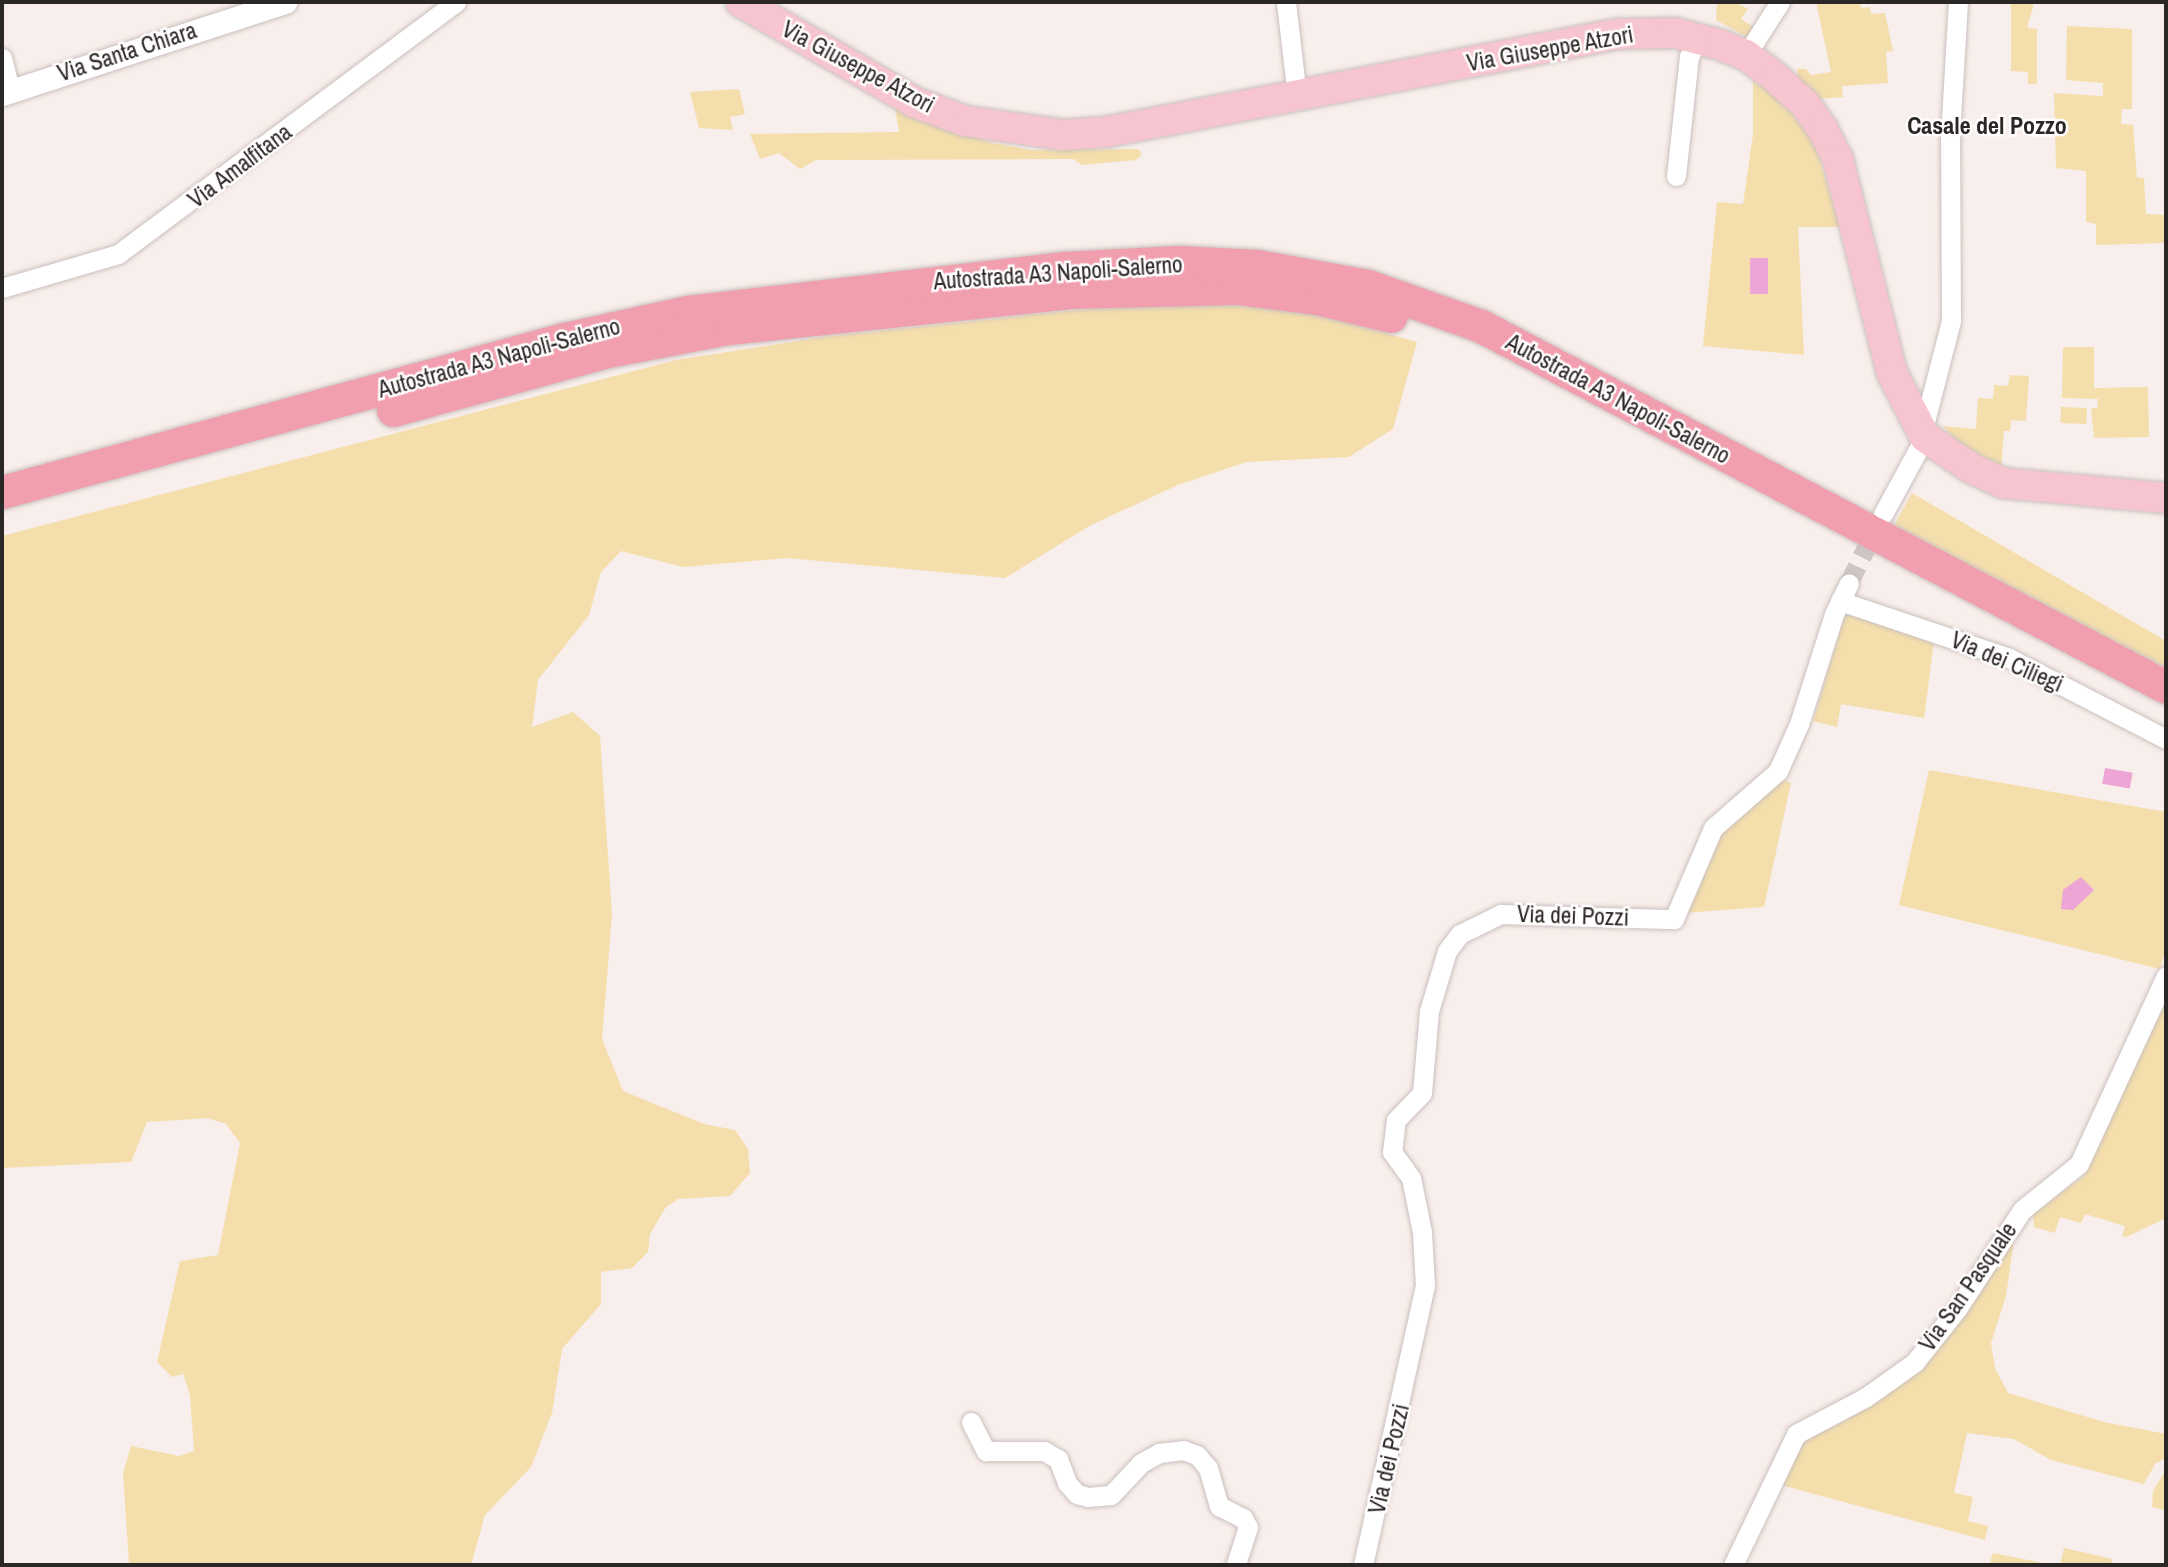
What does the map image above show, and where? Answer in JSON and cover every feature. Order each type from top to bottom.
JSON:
[{"type":"highway","name":"Autostrada A3 Napoli-Salerno","points":[[2,492],[552,342],[688,312],[1064,268],[1177,262],[1257,266],[1368,286],[1481,326],[2162,684]]},
{"type":"highway","name":"Autostrada A3 Napoli-Salerno","points":[[2,514],[603,352],[695,334],[790,320],[1091,290],[1248,289],[1362,308],[1469,346],[2166,711]]},
{"type":"main road","name":"Via Giuseppe Atzori","points":[[741,2],[914,102],[1004,129],[1063,135],[1106,132],[1617,34],[1656,31],[1698,38],[1745,55],[1805,104],[1838,160],[1892,373],[1923,435],[1971,468],[2003,483],[2166,498]]},
{"type":"street","name":"Via Santa Chiara","points":[[5,97],[285,2]]},
{"type":"street","name":"Via Amalfitana","points":[[2,288],[118,254],[456,2]]},
{"type":"street","points":[[1286,2],[1297,97]]},
{"type":"street","points":[[1745,55],[1780,2]]},
{"type":"street","points":[[1883,514],[1923,435],[1951,321],[1950,136],[1958,2]]},
{"type":"street","points":[[1675,176],[1689,57],[1698,38]]},
{"type":"street","points":[[2,58],[5,97]]},
{"type":"street","name":"Via dei Pozzi","points":[[1363,1565],[1425,1286],[1422,1232],[1411,1178],[1392,1152],[1396,1120],[1422,1093],[1429,1011],[1447,951],[1460,934],[1502,914],[1674,919],[1713,828],[1778,771],[1799,724],[1840,601],[1849,583]]},
{"type":"street","name":"Via dei Ciliegi","points":[[1840,601],[2009,658],[2166,739]]},
{"type":"street","name":"Via San Pasquale","points":[[1733,1565],[1796,1434],[1868,1396],[1915,1362],[1957,1309],[2022,1210],[2079,1164],[2166,976]]},
{"type":"street","points":[[971,1422],[986,1451],[1044,1451],[1058,1459],[1067,1483],[1077,1494],[1099,1499],[1111,1495],[1141,1463],[1158,1452],[1183,1450],[1197,1455],[1208,1468],[1219,1506],[1243,1518],[1248,1527],[1236,1565]]},
{"type":"shaded area","points":[[1717,2],[1735,2],[1748,9],[1741,19],[1757,29],[1751,39],[1716,20]]},
{"type":"shaded area","points":[[1816,2],[1860,2],[1861,8],[1870,7],[1871,14],[1885,13],[1893,51],[1886,52],[1888,83],[1842,86],[1843,97],[1816,99],[1798,82],[1797,69],[1806,69],[1811,75],[1831,72]]},
{"type":"shaded area","points":[[2011,2],[2034,3],[2027,28],[2037,29],[2037,84],[2028,84],[2028,72],[2011,71]]},
{"type":"shaded area","points":[[2067,26],[2132,29],[2132,109],[2122,109],[2121,124],[2133,125],[2137,178],[2144,178],[2146,214],[2166,215],[2166,243],[2096,245],[2096,224],[2086,222],[2086,171],[2056,168],[2054,93],[2103,96],[2103,83],[2066,80]]},
{"type":"shaded area","points":[[1753,81],[1778,97],[1815,143],[1840,227],[1798,227],[1804,355],[1703,346],[1717,202],[1743,204],[1753,135]]},
{"type":"shaded area","points":[[739,89],[745,114],[730,117],[733,130],[699,128],[690,92]]},
{"type":"shaded area","points":[[895,108],[992,143],[1032,150],[1138,149],[1142,154],[1136,160],[1082,165],[1073,159],[816,160],[800,169],[779,153],[760,159],[750,134],[899,132]]},
{"type":"shaded area","points":[[1750,258],[1768,258],[1768,294],[1750,294]]},
{"type":"shaded area","points":[[1164,301],[1295,308],[1417,342],[1393,429],[1349,457],[1246,462],[1178,485],[1091,525],[1005,578],[787,558],[683,567],[621,551],[601,572],[589,615],[538,680],[532,727],[573,712],[600,736],[612,915],[602,1039],[623,1091],[704,1124],[735,1130],[748,1149],[750,1173],[730,1196],[678,1199],[666,1207],[650,1234],[648,1252],[632,1268],[601,1272],[601,1304],[562,1349],[552,1413],[531,1467],[485,1515],[471,1565],[129,1565],[123,1473],[131,1446],[179,1456],[194,1451],[190,1395],[183,1374],[172,1377],[157,1362],[180,1261],[218,1255],[240,1143],[226,1124],[208,1118],[147,1122],[131,1162],[2,1168],[2,536],[676,360],[823,337]]},
{"type":"shaded area","points":[[2063,347],[2094,347],[2094,388],[2148,387],[2149,437],[2094,438],[2091,408],[2097,408],[2098,399],[2062,398]]},
{"type":"shaded area","points":[[2010,375],[2029,376],[2026,421],[2011,420],[2010,431],[2004,431],[2001,468],[1957,442],[1943,426],[1976,429],[1978,398],[1993,399],[1994,385],[2008,386]]},
{"type":"shaded area","points":[[2061,407],[2087,408],[2086,424],[2060,423]]},
{"type":"shaded area","points":[[1912,493],[2166,641],[2166,667],[1891,531]]},
{"type":"shaded area","points":[[1846,611],[1934,641],[1924,718],[1841,704],[1837,727],[1813,721]]},
{"type":"shaded area","points":[[2105,768],[2133,773],[2130,789],[2102,784]]},
{"type":"shaded area","points":[[1929,770],[2166,812],[2166,947],[2160,969],[1899,905]]},
{"type":"shaded area","points":[[1779,778],[1791,783],[1764,907],[1683,913],[1718,831]]},
{"type":"shaded area","points":[[2081,877],[2094,890],[2073,910],[2061,909],[2063,890]]},
{"type":"shaded area","points":[[2162,1009],[2166,1011],[2166,1218],[2126,1237],[2122,1236],[2125,1226],[2085,1214],[2081,1223],[2060,1217],[2055,1233],[2034,1227],[2033,1214],[2083,1177]]},
{"type":"shaded area","points":[[2015,1232],[2006,1296],[1991,1343],[1995,1368],[2008,1393],[2104,1422],[2166,1434],[2166,1458],[2155,1464],[2144,1484],[2051,1460],[2014,1439],[1967,1433],[1954,1493],[1973,1497],[1968,1521],[1988,1526],[1985,1540],[1781,1485],[1803,1441],[1931,1358]]},
{"type":"shaded area","points":[[2166,1470],[2166,1510],[2152,1507],[2153,1491]]},
{"type":"shaded area","points":[[2064,1548],[2112,1559],[2111,1565],[2060,1565]]},
{"type":"shaded area","points":[[1993,1553],[2033,1561],[2054,1565],[1989,1565]]},
{"type":"tunnel","points":[[1849,583],[1878,524]]},
{"type":"district","name":"Casale del Pozzo","points":[[1987,126]]}]
